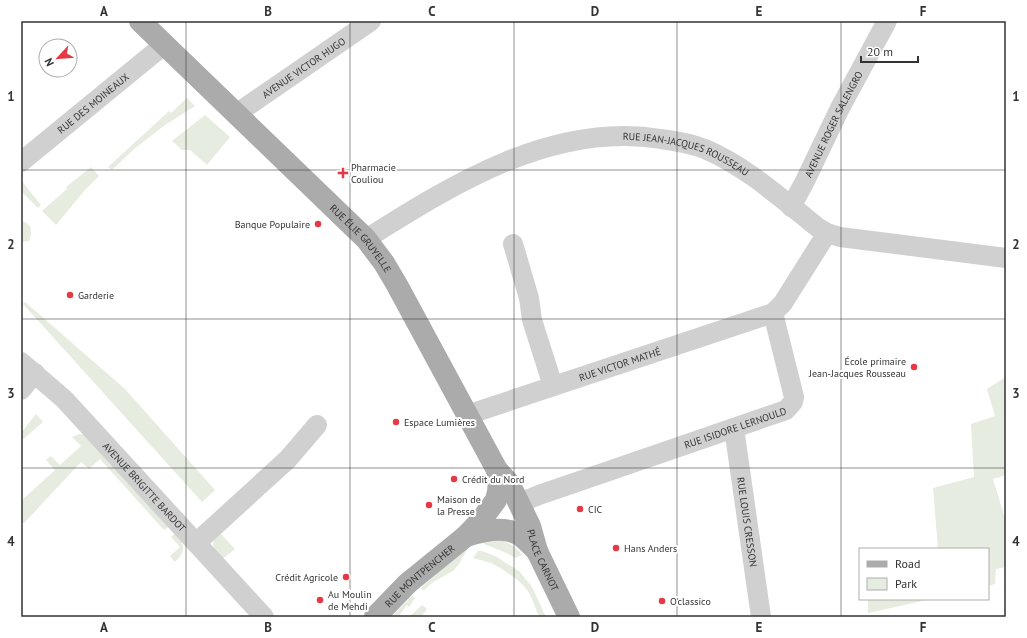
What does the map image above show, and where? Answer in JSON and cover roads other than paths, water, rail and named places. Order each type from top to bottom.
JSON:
[{"type":"main road","name":"RUE ÉLIE GRUYELLE","points":[[140,21],[366,239],[384,263],[397,285],[497,470],[509,483],[519,503]]},
{"type":"main road","name":"RUE MONTPENCHER","points":[[375,617],[408,583],[466,536],[482,519],[496,500],[498,486],[497,470]]},
{"type":"main road","name":"PLACE CARNOT","points":[[519,503],[530,526],[537,551],[569,617]]},
{"type":"main road","name":"RUE MONTPENCHER","points":[[466,536],[487,531],[509,531],[519,535],[537,551]]},
{"type":"street","name":"AVENUE VICTOR HUGO","points":[[236,114],[371,21]]},
{"type":"street","name":"AVENUE ROGER SALENGRO","points":[[791,207],[804,184],[840,108],[886,21]]},
{"type":"street","name":"RUE DES MOINEAUX","points":[[21,162],[165,44]]},
{"type":"street","name":"RUE JEAN-JACQUES ROUSSEAU","points":[[366,239],[459,184],[520,155],[547,147],[587,139],[618,135],[676,141],[704,149],[731,162],[755,178],[817,227],[827,233],[840,237],[1006,258]]},
{"type":"street","points":[[773,313],[783,303],[827,233]]},
{"type":"street","points":[[513,244],[529,298],[532,320],[553,386]]},
{"type":"street","name":"RUE VICTOR MATHÉ","points":[[467,415],[773,313]]},
{"type":"street","name":"RUE ISIDORE LERNOULD","points":[[519,503],[535,496],[786,410],[793,402],[794,397],[773,313]]},
{"type":"street","points":[[21,390],[28,368]]},
{"type":"street","name":"AVENUE BRIGITTE BARDOT","points":[[28,368],[64,399],[264,617]]},
{"type":"street","points":[[196,543],[288,459],[317,425]]},
{"type":"street","name":"RUE LOUIS CRESSON","points":[[734,428],[761,617]]},
{"type":"place","name":"Pharmacie Couliou","points":[[343,173]]},
{"type":"place","name":"Banque Populaire","points":[[318,224]]},
{"type":"place","name":"Garderie","points":[[70,295]]},
{"type":"place","name":"École primaire Jean-Jacques Rousseau","points":[[914,367]]},
{"type":"place","name":"Espace Lumières","points":[[396,422]]},
{"type":"place","name":"Crédit du Nord","points":[[454,479]]},
{"type":"place","name":"Maison de la Presse","points":[[429,505]]},
{"type":"place","name":"CIC","points":[[580,509]]},
{"type":"place","name":"Hans Anders","points":[[616,548]]},
{"type":"place","name":"Crédit Agricole","points":[[346,577]]},
{"type":"place","name":"Au Moulin de Mehdi","points":[[320,600]]},
{"type":"place","name":"O'classico","points":[[662,601]]}]
